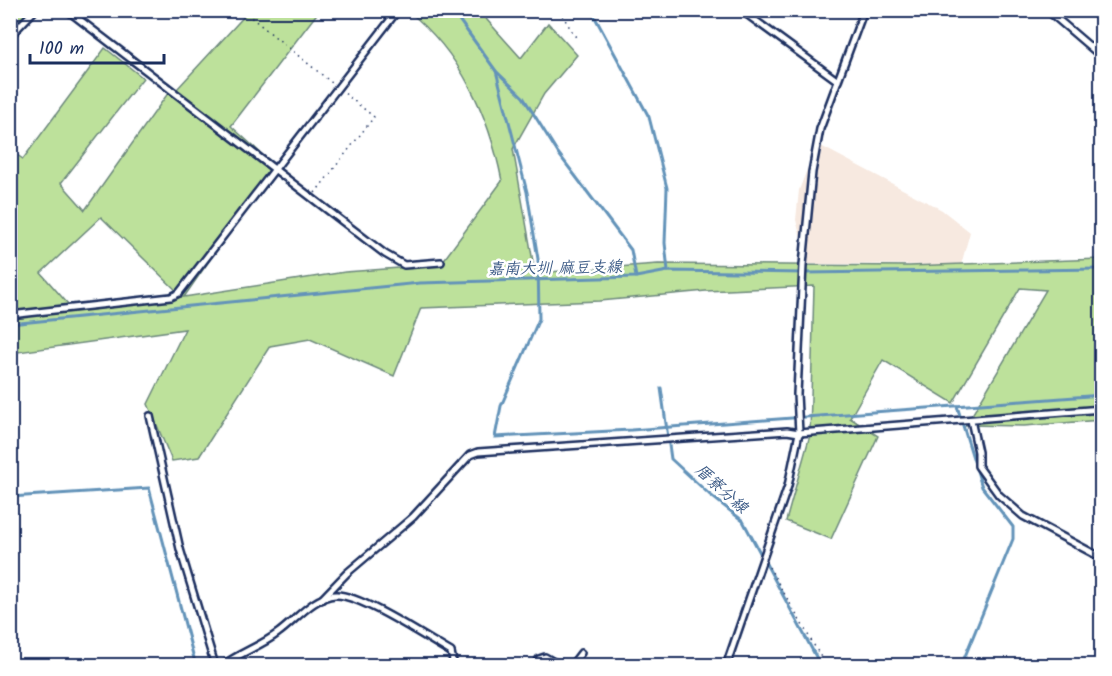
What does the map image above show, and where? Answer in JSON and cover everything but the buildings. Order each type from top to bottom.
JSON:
[{"type":"lane","points":[[10,36],[35,10]]},
{"type":"lane","points":[[67,10],[385,254],[404,265],[441,262]]},
{"type":"lane","points":[[10,315],[171,297],[179,293],[398,10]]},
{"type":"lane","points":[[741,10],[838,81]]},
{"type":"lane","points":[[726,666],[788,486],[799,433],[797,394],[802,265],[812,172],[820,129],[864,10]]},
{"type":"lane","points":[[1047,10],[1101,57]]},
{"type":"lane","points":[[222,666],[277,634],[321,600],[347,573],[413,517],[470,455],[478,452],[787,430],[799,433],[1101,409]]},
{"type":"lane","points":[[150,416],[180,549],[214,662],[213,666]]},
{"type":"lane","points":[[971,420],[978,452],[978,466],[999,495],[1023,516],[1101,558]]},
{"type":"lane","points":[[321,600],[335,595],[350,598],[384,614],[451,652],[454,666]]},
{"type":"lane","points":[[572,666],[581,653]]},
{"type":"lane","points":[[536,666],[539,659],[545,657],[561,666]]},
{"type":"path","points":[[559,10],[577,39]]},
{"type":"path","points":[[764,558],[826,666]]},
{"type":"shaded area","points":[[817,144],[942,210],[970,232],[961,265],[808,264],[796,220],[799,190]]},
{"type":"green space","points":[[11,11],[38,11],[11,42]]},
{"type":"green space","points":[[249,11],[319,11],[231,126],[275,166],[184,297],[345,272],[440,265],[502,181],[489,132],[470,87],[443,46],[408,11],[479,11],[521,58],[548,23],[577,55],[544,94],[513,149],[535,273],[658,264],[909,266],[1101,259],[1101,420],[1024,426],[966,425],[1046,290],[1020,288],[953,403],[883,360],[850,418],[878,436],[831,539],[786,521],[810,435],[814,286],[706,291],[600,301],[421,308],[394,376],[310,339],[270,346],[199,457],[172,461],[148,404],[185,329],[11,353],[10,312],[19,311],[11,311],[11,151],[23,159],[105,48],[143,78],[61,183],[85,210],[166,96],[178,88]],"holes":[[[101,217],[183,297],[68,304],[41,273]]]},
{"type":"waterway","points":[[452,10],[496,71],[523,97],[558,153],[631,250],[636,277]]},
{"type":"waterway","points":[[591,10],[649,117],[667,188],[665,243],[668,271]]},
{"type":"waterway","points":[[496,71],[527,192],[538,259],[539,319],[501,406],[495,437],[631,430],[1102,395]]},
{"type":"waterway","name":"嘉南大圳 麻豆支線","points":[[10,324],[420,283],[636,277],[668,271],[805,273],[1102,269]]},
{"type":"waterway","name":"厝寮分線","points":[[661,388],[671,459],[743,521],[821,666]]},
{"type":"waterway","points":[[957,406],[982,487],[1013,527],[1013,539],[961,666]]},
{"type":"waterway","points":[[10,497],[149,488],[196,666]]}]
